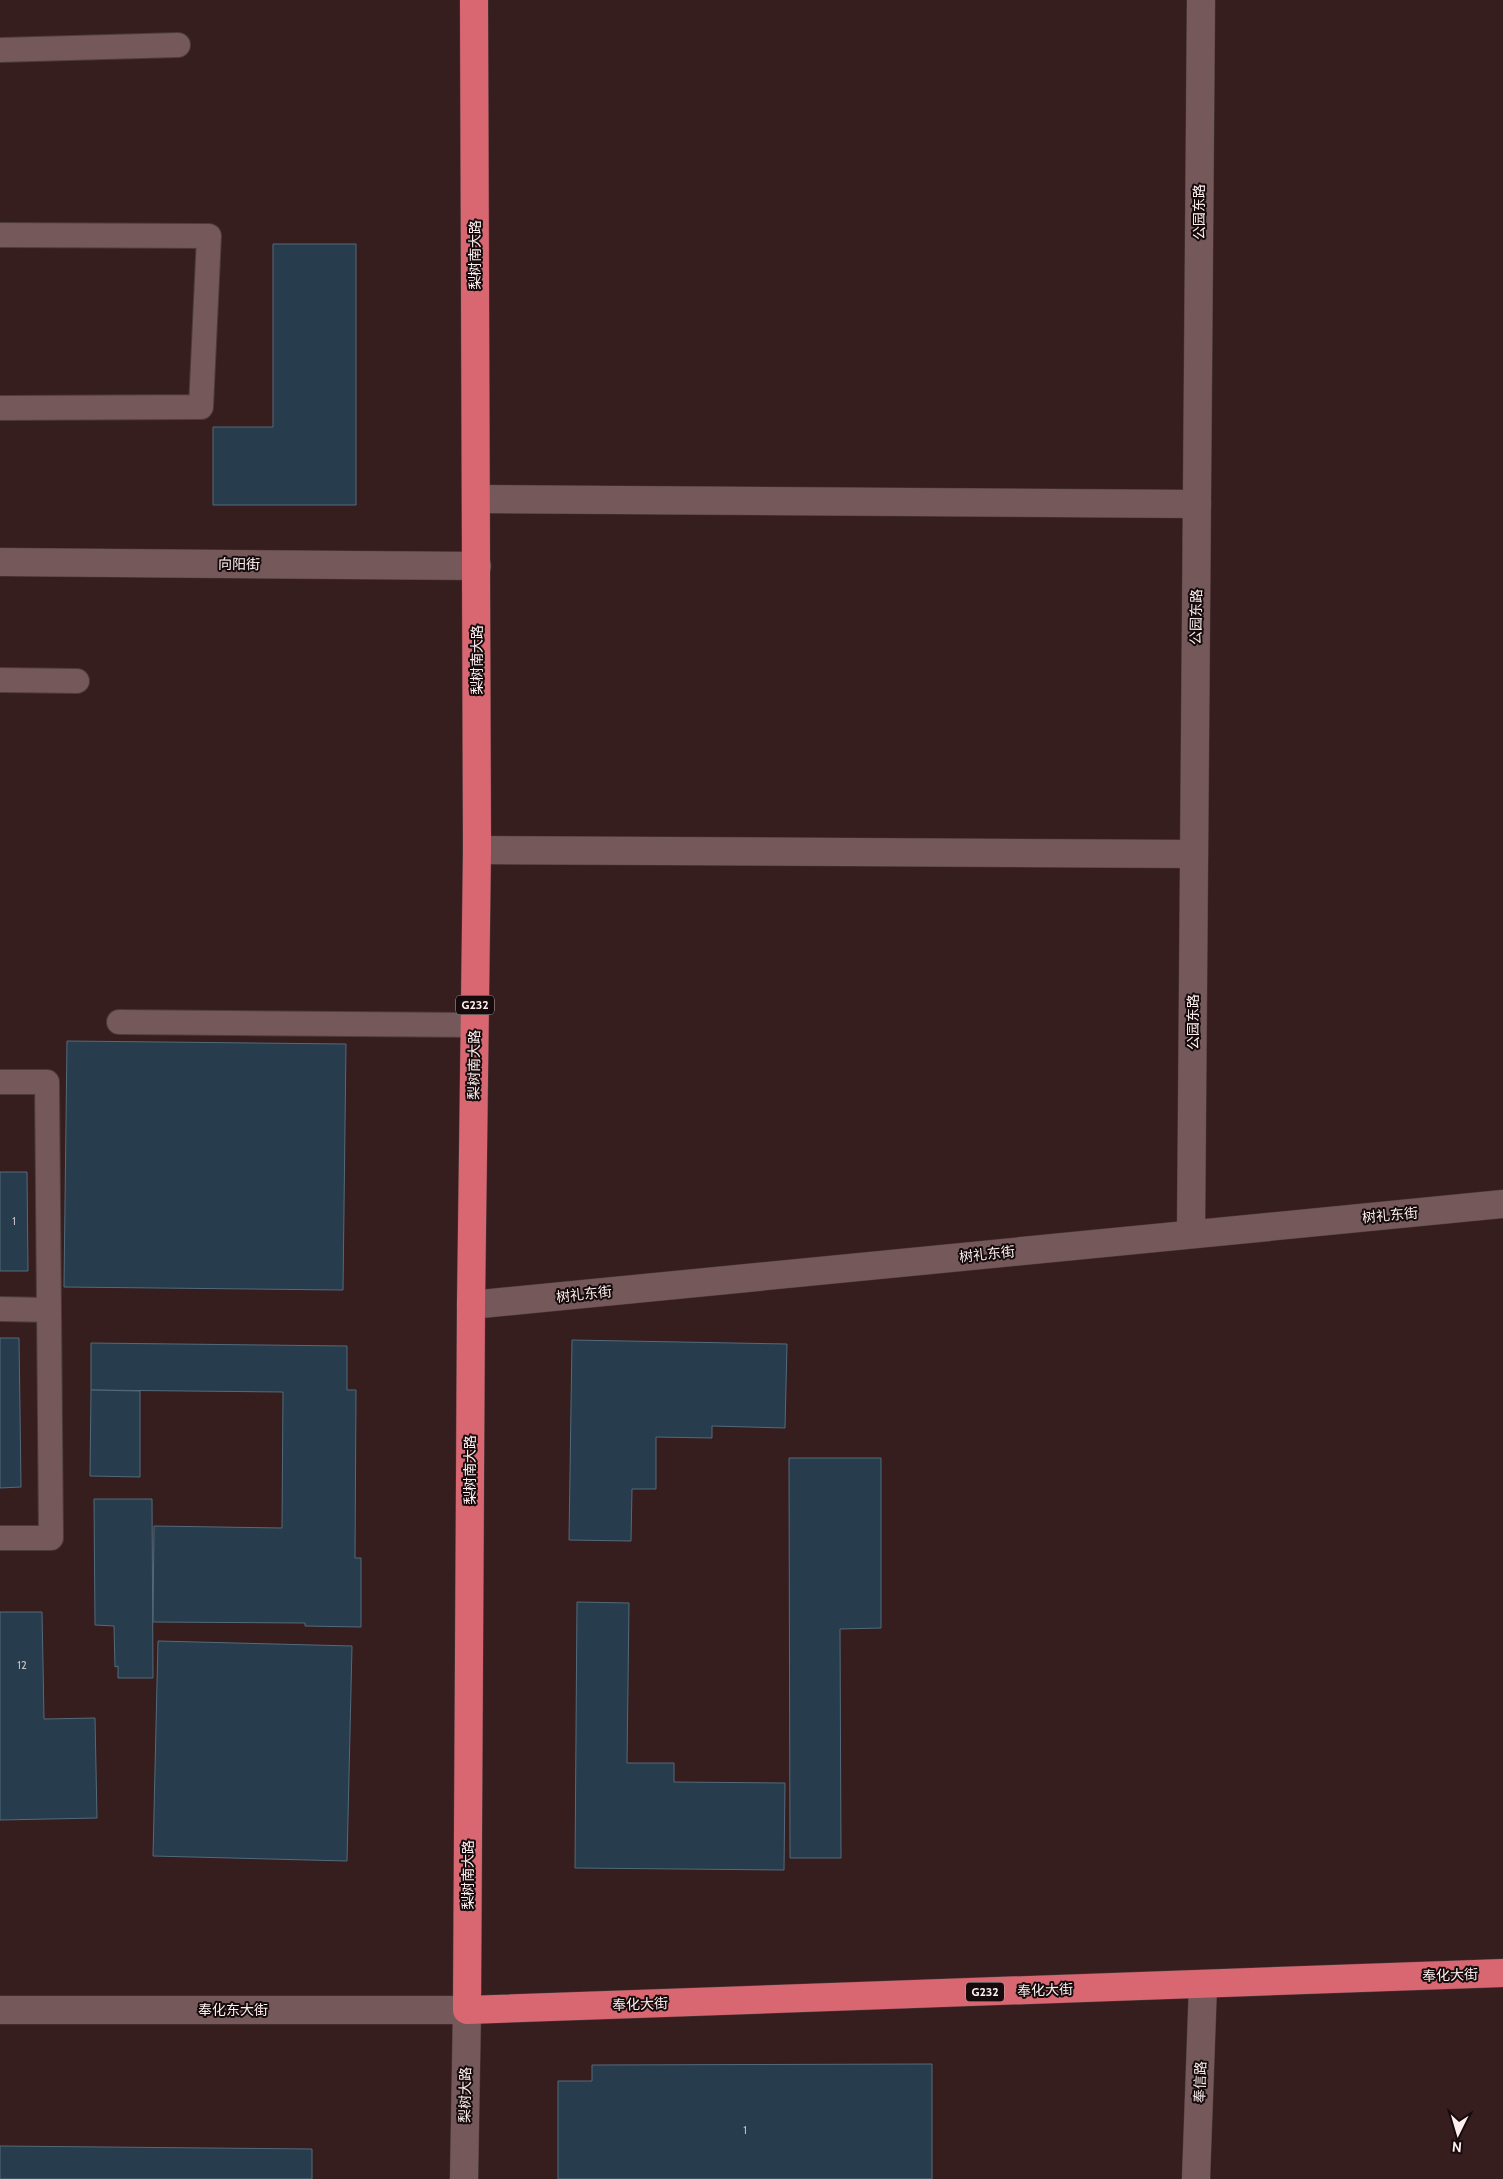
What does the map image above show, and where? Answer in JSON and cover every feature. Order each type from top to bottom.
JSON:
[{"type":"highway","name":"梨树南大路","points":[[467,2010],[471,1305],[478,850],[474,0]]},
{"type":"highway","name":"奉化大街","points":[[467,2010],[1503,1973]]},
{"type":"street","name":"公园东路","points":[[1191,1234],[1201,0]]},
{"type":"street","points":[[476,498],[1197,504]]},
{"type":"street","name":"向阳街","points":[[0,562],[477,566]]},
{"type":"street","points":[[478,850],[1194,854]]},
{"type":"street","name":"树礼东街","points":[[471,1305],[1503,1204]]},
{"type":"street","name":"奉信路","points":[[1196,2179],[1203,1985]]},
{"type":"street","name":"奉化东大街","points":[[0,2010],[467,2010]]},
{"type":"street","name":"梨树大路","points":[[464,2179],[467,2010]]},
{"type":"lane","points":[[0,50],[178,45]]},
{"type":"lane","points":[[0,235],[209,236],[201,407],[0,408]]},
{"type":"lane","points":[[0,680],[76,681]]},
{"type":"lane","points":[[119,1022],[474,1025]]},
{"type":"lane","points":[[0,1082],[46,1082],[51,1538],[0,1538]]},
{"type":"lane","points":[[0,1309],[48,1310]]},
{"type":"building","points":[[273,244],[356,244],[356,505],[213,505],[213,427],[273,427]]},
{"type":"building","points":[[67,1041],[346,1044],[343,1290],[64,1287]]},
{"type":"building","points":[[0,1172],[27,1172],[28,1271],[0,1271]]},
{"type":"building","points":[[0,1338],[19,1338],[21,1487],[0,1488]]},
{"type":"building","points":[[572,1340],[787,1344],[785,1428],[712,1426],[712,1438],[656,1437],[656,1489],[632,1489],[631,1541],[569,1540]]},
{"type":"building","points":[[91,1343],[347,1346],[347,1390],[356,1390],[355,1558],[361,1558],[361,1627],[305,1626],[305,1623],[153,1622],[154,1526],[282,1528],[283,1392],[91,1390]]},
{"type":"building","points":[[91,1390],[140,1391],[140,1477],[90,1476]]},
{"type":"building","points":[[789,1458],[881,1458],[881,1628],[840,1629],[841,1858],[790,1858]]},
{"type":"building","points":[[94,1499],[152,1499],[153,1678],[118,1678],[118,1666],[115,1667],[114,1626],[95,1625]]},
{"type":"building","points":[[577,1602],[629,1603],[627,1763],[674,1763],[674,1782],[785,1783],[784,1870],[575,1868]]},
{"type":"building","points":[[0,1612],[42,1612],[44,1719],[95,1718],[97,1818],[0,1820]]},
{"type":"building","points":[[158,1641],[352,1646],[347,1861],[153,1856]]},
{"type":"building","points":[[932,2064],[932,2179],[558,2179],[558,2081],[592,2081],[592,2065]]},
{"type":"building","points":[[0,2146],[312,2149],[312,2179],[0,2179]]}]
